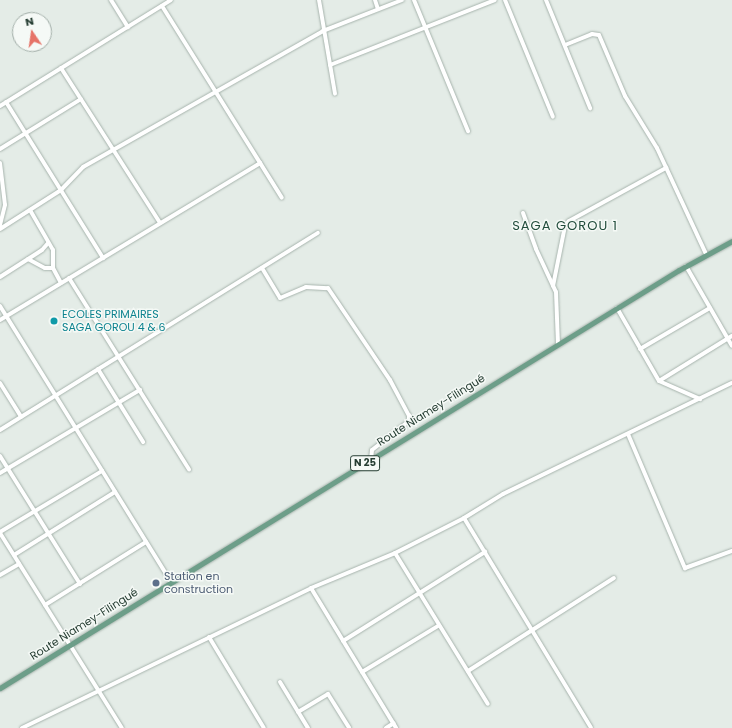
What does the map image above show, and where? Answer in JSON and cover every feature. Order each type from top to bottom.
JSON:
[{"type":"main road","name":"Route Niamey-Filingué","points":[[0,688],[558,344],[706,254],[732,240]]},
{"type":"street","points":[[111,0],[128,27]]},
{"type":"street","points":[[0,106],[171,0]]},
{"type":"street","points":[[319,0],[323,31],[335,94]]},
{"type":"street","points":[[374,0],[378,10]]},
{"type":"street","points":[[0,229],[61,190],[83,167],[323,31],[402,0]]},
{"type":"street","points":[[414,0],[468,131]]},
{"type":"street","points":[[330,65],[495,0]]},
{"type":"street","points":[[505,0],[553,118]]},
{"type":"street","points":[[546,0],[590,108]]},
{"type":"street","points":[[162,6],[282,198]]},
{"type":"street","points":[[565,45],[592,34],[599,35],[625,96],[657,148],[706,254]]},
{"type":"street","points":[[61,68],[160,223]]},
{"type":"street","points":[[0,149],[81,99]]},
{"type":"street","points":[[6,102],[103,258]]},
{"type":"street","points":[[0,163],[5,206],[0,225]]},
{"type":"street","points":[[0,320],[260,163]]},
{"type":"street","points":[[553,286],[565,226],[569,221],[666,168]]},
{"type":"street","points":[[30,210],[53,250],[53,268],[61,283]]},
{"type":"street","points":[[523,213],[535,248],[553,286],[558,310],[558,344]]},
{"type":"street","points":[[0,430],[318,233]]},
{"type":"street","points":[[0,277],[28,259],[48,243]]},
{"type":"street","points":[[28,259],[45,268],[53,268]]},
{"type":"street","points":[[686,266],[732,346]]},
{"type":"street","points":[[262,268],[280,298],[306,287],[328,288],[390,380],[409,415],[409,421],[372,450],[371,459]]},
{"type":"street","points":[[70,278],[189,468]]},
{"type":"street","points":[[0,306],[171,582]]},
{"type":"street","points":[[617,308],[659,381],[700,399]]},
{"type":"street","points":[[640,349],[710,308]]},
{"type":"street","points":[[659,381],[732,336]]},
{"type":"street","points":[[98,369],[143,442]]},
{"type":"street","points":[[0,383],[21,417]]},
{"type":"street","points":[[22,728],[310,588],[395,553],[464,518],[503,494],[732,383]]},
{"type":"street","points":[[0,473],[140,390]]},
{"type":"street","points":[[628,434],[685,568],[732,551]]},
{"type":"street","points":[[0,456],[80,584]]},
{"type":"street","points":[[102,471],[0,533],[122,728]]},
{"type":"street","points":[[14,555],[115,492]]},
{"type":"street","points":[[464,518],[592,728]]},
{"type":"street","points":[[44,605],[146,542]]},
{"type":"street","points":[[343,641],[485,552]]},
{"type":"street","points":[[395,553],[438,626],[488,704]]},
{"type":"street","points":[[0,575],[19,564]]},
{"type":"street","points":[[468,671],[614,578]]},
{"type":"street","points":[[310,588],[396,728]]},
{"type":"street","points":[[362,672],[438,626]]},
{"type":"street","points":[[209,637],[264,728]]},
{"type":"street","points":[[280,682],[308,728]]},
{"type":"street","points":[[298,712],[328,694],[349,728]]},
{"type":"street","points":[[386,728],[394,724]]},
{"type":"place","name":"ECOLES PRIMAIRES SAGA GOROU 4 & 6","points":[[54,321]]},
{"type":"place","name":"Station en construction","points":[[156,583]]},
{"type":"district","name":"SAGA GOROU 1","points":[[565,226]]}]
